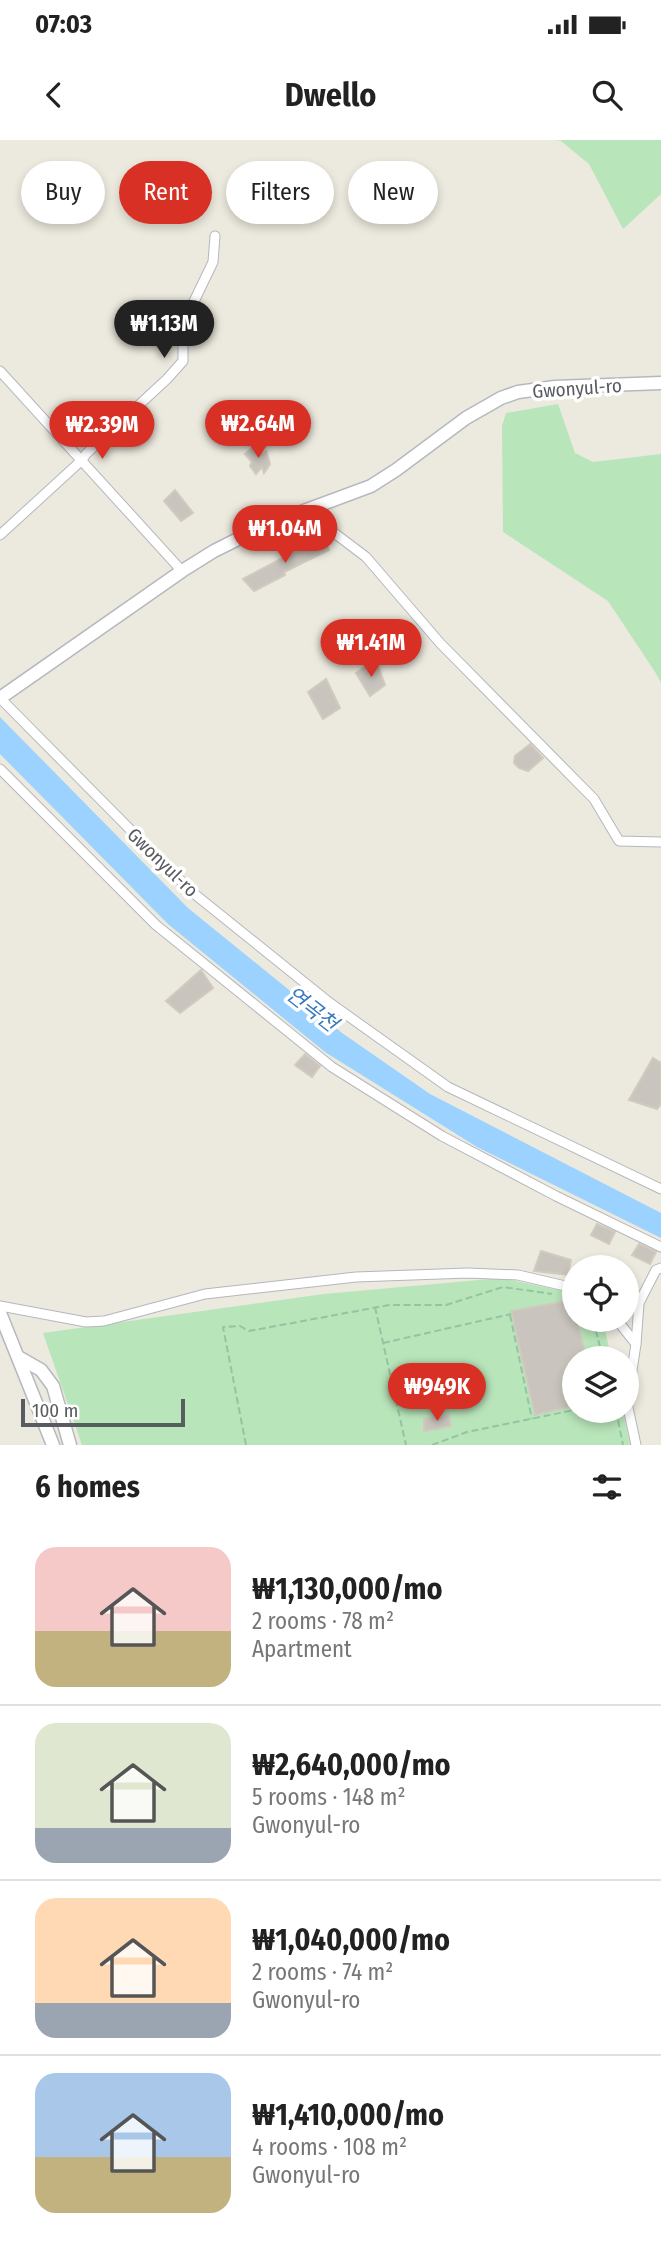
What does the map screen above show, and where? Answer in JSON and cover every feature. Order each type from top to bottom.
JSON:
[{"type":"main road","name":"Gwonyul-ro","points":[[2,694],[182,571],[235,540],[382,480],[466,418],[501,398],[518,392],[555,387],[661,383]]},
{"type":"main road","points":[[0,1313],[53,1445]]},
{"type":"main road","points":[[20,1358],[41,1370],[53,1386],[70,1445]]},
{"type":"street","points":[[0,535],[82,460],[183,361],[186,318],[213,262],[215,236]]},
{"type":"street","points":[[0,371],[182,571]]},
{"type":"street","points":[[314,508],[329,529],[366,557],[440,643],[594,799],[619,841],[661,842]]},
{"type":"street","name":"Gwonyul-ro","points":[[2,694],[192,892],[330,1003],[448,1087],[661,1189]]},
{"type":"street","points":[[0,769],[156,925],[332,1067],[442,1136],[661,1247]]},
{"type":"street","points":[[636,1445],[627,1404],[639,1303],[656,1270],[661,1268]]},
{"type":"street","points":[[0,1306],[86,1321],[104,1321],[205,1294],[356,1277],[468,1273],[519,1275],[562,1285]]},
{"type":"street","points":[[626,1332],[636,1344]]},
{"type":"path","points":[[246,1445],[223,1327],[240,1326],[249,1331],[389,1305],[446,1305],[503,1287],[562,1296]]},
{"type":"path","points":[[375,1307],[406,1445]]},
{"type":"path","points":[[383,1343],[510,1314],[532,1419]]},
{"type":"path","points":[[432,1445],[467,1433],[562,1413]]},
{"type":"path","points":[[618,1423],[623,1445]]},
{"type":"green space","points":[[555,140],[661,140],[661,194],[623,229],[589,164],[561,141]]},
{"type":"green space","points":[[558,404],[575,453],[593,462],[661,454],[661,683],[608,601],[503,532],[502,426],[506,413]]},
{"type":"green space","points":[[501,1278],[562,1291],[562,1332],[606,1332],[608,1346],[562,1346],[562,1423],[625,1423],[630,1445],[82,1445],[43,1333],[324,1294]]},
{"type":"water","name":"연곡천","points":[[0,717],[188,908],[342,1033],[430,1094],[661,1213],[661,1238],[477,1147],[325,1052],[168,924],[0,754]]},
{"type":"building","points":[[253,447],[263,453],[266,451],[270,464],[264,473],[262,467],[256,474],[250,466],[252,462],[245,454]]},
{"type":"building","points":[[175,490],[193,513],[181,521],[164,501]]},
{"type":"building","points":[[325,539],[329,550],[284,572],[285,575],[254,591],[243,579],[294,552]]},
{"type":"building","points":[[370,663],[372,669],[378,666],[385,685],[370,696],[356,673]]},
{"type":"building","points":[[326,679],[340,708],[323,719],[308,692]]},
{"type":"building","points":[[530,744],[543,758],[528,771],[514,763],[515,756]]},
{"type":"building","points":[[201,970],[213,988],[180,1013],[166,1001]]},
{"type":"building","points":[[305,1054],[320,1066],[312,1077],[295,1065]]},
{"type":"building","points":[[653,1058],[661,1063],[661,1104],[657,1109],[629,1100]]},
{"type":"building","points":[[597,1224],[615,1232],[609,1244],[591,1235]]},
{"type":"building","points":[[639,1244],[656,1252],[650,1264],[639,1258],[639,1255],[632,1255]]},
{"type":"building","points":[[541,1251],[562,1257],[562,1274],[534,1271]]},
{"type":"building","points":[[562,1302],[562,1332],[580,1332],[583,1346],[562,1346],[562,1409],[535,1415],[511,1311]]},
{"type":"building","points":[[449,1415],[451,1426],[424,1431],[424,1419]]}]
